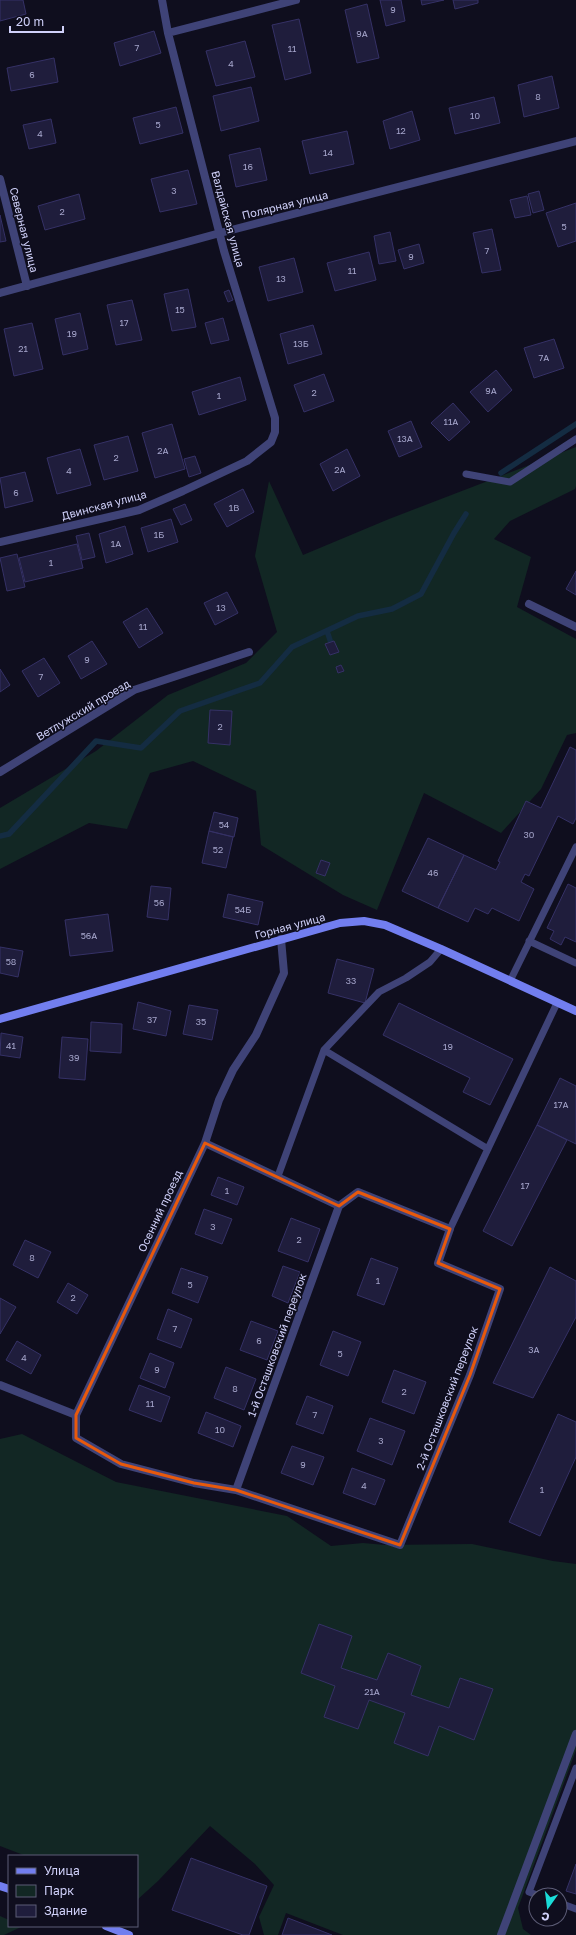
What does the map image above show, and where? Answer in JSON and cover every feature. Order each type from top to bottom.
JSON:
[{"type":"main road","name":"Горная улица","points":[[0,1019],[340,923],[364,921],[385,925],[576,1011]]},
{"type":"main road","points":[[109,1927],[129,1935]]},
{"type":"street","name":"Валдайская улица","points":[[162,0],[168,33],[220,233],[275,418],[275,432],[271,442]]},
{"type":"street","points":[[168,33],[296,0]]},
{"type":"street","name":"Полярная улица","points":[[0,293],[220,233],[576,141]]},
{"type":"street","name":"Северная улица","points":[[0,179],[27,286]]},
{"type":"street","name":"Двинская улица","points":[[0,542],[139,510],[183,492],[247,461],[271,442]]},
{"type":"street","points":[[529,604],[576,627]]},
{"type":"street","name":"Ветлужский проезд","points":[[0,772],[134,690],[248,652]]},
{"type":"street","name":"Осенний проезд","points":[[76,1415],[205,1143],[219,1100],[233,1070],[256,1035],[284,972],[281,939]]},
{"type":"street","points":[[205,1143],[339,1206],[358,1192],[450,1230]]},
{"type":"street","name":"1-й Осташковский переулок","points":[[236,1490],[339,1206]]},
{"type":"street","name":"2-й Осташковский переулок","points":[[236,1490],[400,1545],[470,1375],[500,1289],[438,1263],[450,1230]]},
{"type":"street","points":[[0,1385],[76,1415],[76,1438],[121,1464],[194,1483],[236,1490]]},
{"type":"street","points":[[501,1935],[576,1734]]},
{"type":"lane","points":[[466,474],[510,482],[576,439]]},
{"type":"lane","points":[[510,981],[529,941],[574,858],[576,848]]},
{"type":"lane","points":[[529,941],[576,964]]},
{"type":"lane","points":[[278,1176],[324,1050],[379,992],[412,974],[430,962],[441,949]]},
{"type":"lane","points":[[450,1230],[557,1003]]},
{"type":"lane","points":[[324,1050],[488,1149]]},
{"type":"lane","points":[[531,1887],[576,1768]]},
{"type":"highlighted area","points":[[205,1143],[339,1206],[358,1192],[450,1229],[438,1263],[500,1289],[470,1375],[400,1545],[236,1490],[194,1483],[121,1464],[76,1438],[76,1415]]},
{"type":"green space","points":[[576,447],[575,489],[510,521],[494,539],[531,557],[517,607],[576,639],[576,733],[567,735],[541,789],[501,833],[424,793],[377,910],[343,895],[261,845],[256,791],[193,761],[150,773],[127,829],[89,823],[0,869],[0,808],[96,751],[168,695],[246,663],[277,632],[255,556],[269,481],[303,555],[389,519]]},
{"type":"green space","points":[[22,1434],[116,1482],[287,1516],[331,1546],[363,1543],[385,1545],[472,1544],[553,1561],[576,1564],[576,1750],[518,1908],[523,1929],[531,1935],[343,1935],[286,1913],[278,1935],[264,1935],[259,1917],[274,1885],[255,1864],[210,1826],[158,1881],[138,1899],[138,1855],[23,1855],[0,1846],[0,1439]]},
{"type":"green space","points":[[0,1916],[8,1920],[8,1927],[21,1927],[4,1935],[0,1935]]},
{"type":"building","points":[[0,0],[23,0],[26,14],[0,21]]},
{"type":"building","points":[[380,0],[401,0],[405,21],[386,26]]},
{"type":"building","points":[[421,0],[444,0],[422,5]]},
{"type":"building","points":[[453,0],[478,0],[478,3],[455,9]]},
{"type":"building","points":[[367,4],[379,58],[357,63],[345,10]]},
{"type":"building","points":[[299,19],[311,73],[285,80],[272,25]]},
{"type":"building","points":[[154,31],[161,53],[120,66],[114,43]]},
{"type":"building","points":[[245,41],[255,77],[216,86],[206,51]]},
{"type":"building","points":[[54,58],[58,82],[11,91],[7,68]]},
{"type":"building","points":[[552,76],[559,108],[524,117],[518,85]]},
{"type":"building","points":[[251,87],[259,121],[221,131],[213,96]]},
{"type":"building","points":[[494,97],[500,123],[455,134],[449,108]]},
{"type":"building","points":[[176,107],[183,133],[140,144],[133,118]]},
{"type":"building","points":[[412,111],[420,140],[390,149],[383,121]]},
{"type":"building","points":[[51,119],[56,143],[29,149],[23,125]]},
{"type":"building","points":[[347,131],[354,164],[310,174],[302,141]]},
{"type":"building","points":[[260,148],[267,180],[236,187],[229,155]]},
{"type":"building","points":[[188,170],[197,204],[160,212],[151,179]]},
{"type":"building","points":[[539,191],[544,210],[533,213],[528,194]]},
{"type":"building","points":[[79,194],[85,219],[45,230],[38,206]]},
{"type":"building","points":[[527,196],[531,215],[515,218],[510,200]]},
{"type":"building","points":[[576,203],[576,241],[558,247],[546,213]]},
{"type":"building","points":[[0,215],[6,241],[0,242]]},
{"type":"building","points":[[492,229],[501,270],[482,273],[473,233]]},
{"type":"building","points":[[390,232],[396,261],[379,264],[374,236]]},
{"type":"building","points":[[419,244],[424,263],[404,269],[398,250]]},
{"type":"building","points":[[369,252],[376,280],[335,291],[327,263]]},
{"type":"building","points":[[294,258],[303,292],[268,301],[259,267]]},
{"type":"building","points":[[188,289],[196,327],[172,331],[164,294]]},
{"type":"building","points":[[229,290],[233,300],[228,302],[224,292]]},
{"type":"building","points":[[132,300],[142,340],[116,345],[107,305]]},
{"type":"building","points":[[80,313],[88,349],[63,355],[55,319]]},
{"type":"building","points":[[223,318],[229,340],[211,344],[205,323]]},
{"type":"building","points":[[32,323],[43,369],[14,376],[4,329]]},
{"type":"building","points":[[313,325],[322,354],[288,364],[280,334]]},
{"type":"building","points":[[554,339],[564,368],[534,378],[524,348]]},
{"type":"building","points":[[496,370],[512,390],[488,412],[470,392]]},
{"type":"building","points":[[324,374],[334,401],[304,412],[294,385]]},
{"type":"building","points":[[240,377],[246,400],[199,415],[192,392]]},
{"type":"building","points":[[453,403],[470,422],[449,441],[431,423]]},
{"type":"building","points":[[411,421],[422,447],[399,457],[388,431]]},
{"type":"building","points":[[172,424],[185,469],[155,478],[142,433]]},
{"type":"building","points":[[128,436],[138,471],[104,480],[94,445]]},
{"type":"building","points":[[80,449],[91,485],[57,494],[47,458]]},
{"type":"building","points":[[347,449],[360,476],[333,491],[320,464]]},
{"type":"building","points":[[195,456],[201,473],[189,477],[184,459]]},
{"type":"building","points":[[25,472],[33,501],[5,508],[0,478]]},
{"type":"building","points":[[243,489],[254,512],[227,527],[214,504]]},
{"type":"building","points":[[185,504],[192,520],[181,525],[173,509]]},
{"type":"building","points":[[171,519],[178,542],[148,552],[141,528]]},
{"type":"building","points":[[125,526],[133,554],[106,563],[99,534]]},
{"type":"building","points":[[89,533],[95,557],[82,560],[76,536]]},
{"type":"building","points":[[77,544],[83,568],[25,582],[19,558]]},
{"type":"building","points":[[17,554],[25,587],[7,591],[0,558]]},
{"type":"building","points":[[576,571],[576,595],[566,589]]},
{"type":"building","points":[[227,592],[238,613],[215,625],[204,603]]},
{"type":"building","points":[[147,608],[163,633],[139,648],[123,622]]},
{"type":"building","points":[[92,641],[107,664],[81,679],[68,656]]},
{"type":"building","points":[[334,641],[339,652],[330,655],[325,644]]},
{"type":"building","points":[[44,658],[60,683],[38,697],[22,671]]},
{"type":"building","points":[[341,665],[344,671],[338,673],[336,667]]},
{"type":"building","points":[[0,669],[10,685],[0,692]]},
{"type":"building","points":[[210,710],[232,711],[230,745],[208,743]]},
{"type":"building","points":[[570,747],[576,750],[576,818],[573,824],[558,816],[529,876],[525,874],[521,882],[534,889],[519,921],[492,908],[488,914],[475,908],[468,922],[438,908],[464,855],[496,870],[500,862],[498,861],[526,801],[541,808]]},
{"type":"building","points":[[214,812],[238,818],[234,837],[209,831]]},
{"type":"building","points":[[209,831],[233,837],[226,868],[202,863]]},
{"type":"building","points":[[428,838],[464,855],[438,908],[402,891]]},
{"type":"building","points":[[321,860],[330,863],[325,876],[316,873]]},
{"type":"building","points":[[568,884],[576,888],[576,942],[565,937],[561,945],[550,939],[554,931],[547,928]]},
{"type":"building","points":[[151,886],[171,888],[168,920],[147,917]]},
{"type":"building","points":[[228,894],[263,902],[258,925],[223,917]]},
{"type":"building","points":[[108,914],[113,951],[70,956],[65,920]]},
{"type":"building","points":[[0,947],[23,951],[18,977],[0,973]]},
{"type":"building","points":[[337,959],[374,969],[365,1003],[328,993]]},
{"type":"building","points":[[138,1002],[171,1011],[166,1036],[133,1029]]},
{"type":"building","points":[[399,1003],[513,1059],[490,1105],[463,1092],[470,1078],[383,1035]]},
{"type":"building","points":[[189,1005],[218,1010],[212,1040],[183,1034]]},
{"type":"building","points":[[91,1022],[122,1024],[121,1053],[90,1051]]},
{"type":"building","points":[[1,1033],[23,1037],[20,1058],[0,1055]]},
{"type":"building","points":[[62,1037],[88,1039],[85,1080],[59,1078]]},
{"type":"building","points":[[560,1078],[576,1086],[576,1144],[537,1125]]},
{"type":"building","points":[[537,1125],[567,1140],[512,1246],[483,1231]]},
{"type":"building","points":[[218,1177],[244,1187],[237,1205],[211,1195]]},
{"type":"building","points":[[204,1209],[232,1219],[222,1244],[195,1234]]},
{"type":"building","points":[[291,1218],[320,1229],[308,1262],[278,1251]]},
{"type":"building","points":[[25,1240],[51,1252],[38,1278],[13,1265]]},
{"type":"building","points":[[371,1258],[398,1268],[384,1305],[357,1295]]},
{"type":"building","points":[[283,1266],[300,1272],[288,1303],[272,1296]]},
{"type":"building","points":[[550,1267],[576,1281],[576,1317],[533,1398],[493,1383]]},
{"type":"building","points":[[181,1268],[208,1277],[198,1303],[172,1293]]},
{"type":"building","points":[[68,1283],[88,1295],[77,1314],[57,1302]]},
{"type":"building","points":[[0,1298],[16,1307],[0,1334]]},
{"type":"building","points":[[168,1309],[192,1319],[181,1348],[157,1339]]},
{"type":"building","points":[[251,1321],[278,1331],[267,1360],[240,1350]]},
{"type":"building","points":[[333,1331],[361,1342],[348,1376],[320,1365]]},
{"type":"building","points":[[17,1341],[41,1355],[31,1374],[6,1360]]},
{"type":"building","points":[[150,1353],[174,1363],[165,1388],[140,1378]]},
{"type":"building","points":[[226,1367],[256,1379],[244,1410],[214,1398]]},
{"type":"building","points":[[394,1370],[426,1382],[414,1414],[382,1402]]},
{"type":"building","points":[[139,1385],[170,1397],[161,1422],[129,1410]]},
{"type":"building","points":[[307,1396],[333,1406],[323,1434],[296,1424]]},
{"type":"building","points":[[206,1412],[241,1426],[233,1447],[198,1433]]},
{"type":"building","points":[[558,1414],[576,1422],[576,1457],[540,1536],[509,1522]]},
{"type":"building","points":[[370,1418],[405,1431],[392,1465],[357,1451]]},
{"type":"building","points":[[292,1446],[324,1457],[313,1485],[281,1473]]},
{"type":"building","points":[[352,1468],[385,1480],[375,1505],[343,1493]]},
{"type":"building","points":[[319,1624],[352,1636],[341,1668],[377,1680],[388,1653],[421,1666],[411,1695],[449,1708],[460,1678],[493,1689],[474,1740],[439,1726],[428,1756],[394,1743],[405,1713],[369,1700],[358,1729],[324,1717],[335,1686],[301,1673]]},
{"type":"building","points":[[191,1858],[267,1886],[249,1935],[243,1935],[172,1910]]},
{"type":"building","points":[[576,1864],[576,1894],[568,1892],[567,1887]]},
{"type":"building","points":[[288,1918],[332,1935],[282,1935]]},
{"type":"waterway","points":[[501,473],[576,424]]},
{"type":"waterway","points":[[0,836],[9,834],[96,741],[141,748],[180,711],[260,683],[292,647],[358,616],[392,609],[421,594],[466,514]]},
{"type":"waterway","points":[[327,631],[333,649]]}]
